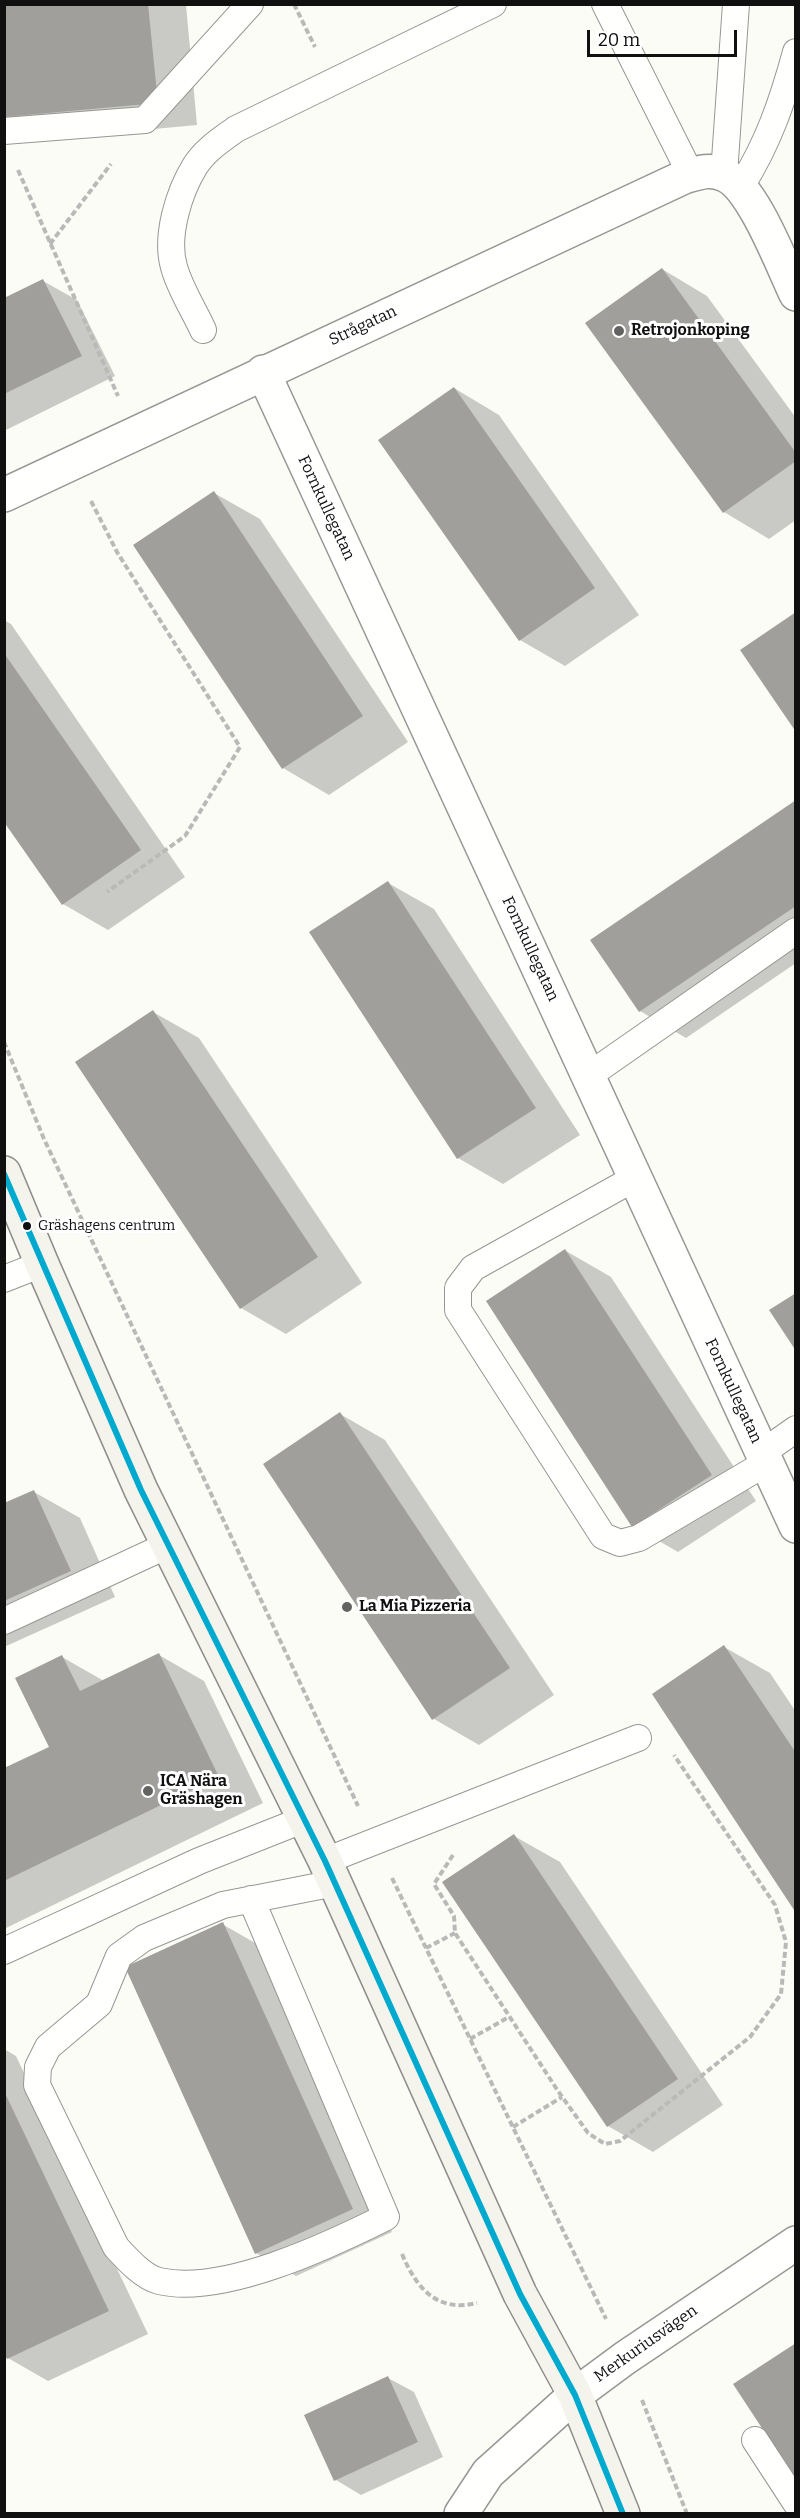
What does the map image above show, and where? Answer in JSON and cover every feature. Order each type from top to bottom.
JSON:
[{"type":"street","name":"Strågatan","points":[[4,495],[263,372],[691,175],[706,171],[733,180]]},
{"type":"street","points":[[733,180],[752,204],[795,294]]},
{"type":"street","name":"Fornkullegatan","points":[[263,372],[795,1526]]},
{"type":"street","points":[[4,1173],[137,1481],[330,1872],[520,2294],[575,2395],[623,2514]]},
{"type":"street","name":"Merkuriusvägen","points":[[461,2514],[489,2473],[575,2395],[625,2358],[795,2242]]},
{"type":"lane","points":[[4,131],[145,120],[250,4]]},
{"type":"lane","points":[[203,330],[174,266],[172,247],[174,219],[195,166],[211,148],[236,129],[492,4]]},
{"type":"lane","points":[[605,4],[691,175]]},
{"type":"lane","points":[[733,180],[736,4]]},
{"type":"lane","points":[[733,180],[759,158],[782,101],[795,52]]},
{"type":"lane","points":[[588,1076],[795,931]]},
{"type":"lane","points":[[635,1178],[473,1268],[458,1288],[458,1310],[603,1536],[620,1543],[639,1538],[764,1458],[795,1429]]},
{"type":"lane","points":[[4,1279],[42,1264]]},
{"type":"lane","points":[[4,1622],[168,1545]]},
{"type":"lane","points":[[251,1899],[386,2217],[252,2274],[209,2283],[158,2281],[134,2266],[116,2247],[37,2085],[38,2067],[48,2047],[99,2004],[119,1956],[144,1938],[224,1905],[251,1899],[330,1872],[374,1841],[638,1738]]},
{"type":"lane","points":[[4,1951],[199,1861],[305,1819]]},
{"type":"lane","points":[[755,2440],[795,2503]]},
{"type":"path","points":[[294,4],[332,82]]},
{"type":"path","points":[[50,244],[145,120]]},
{"type":"path","points":[[14,160],[134,433]]},
{"type":"path","points":[[71,463],[117,552],[240,747],[185,836],[107,892]]},
{"type":"path","points":[[4,1042],[44,1138],[374,1841],[625,2358],[687,2514]]},
{"type":"path","points":[[454,1809],[463,1843],[445,1864],[434,1884],[454,1916],[455,1933],[588,2133],[605,2144],[620,2141],[750,2037],[781,1994],[786,1942],[775,1905],[666,1743],[638,1738]]},
{"type":"path","points":[[426,1948],[455,1933]]},
{"type":"path","points":[[470,2039],[509,2017]]},
{"type":"path","points":[[513,2127],[562,2097]]},
{"type":"path","points":[[386,2217],[413,2279],[424,2291],[447,2304],[468,2306],[520,2294]]},
{"type":"building","points":[[4,4],[148,4],[158,103],[4,117]]},
{"type":"building","points":[[662,268],[796,453],[796,461],[723,513],[585,323]]},
{"type":"building","points":[[43,279],[82,356],[4,394],[4,298]]},
{"type":"building","points":[[454,387],[595,588],[519,641],[378,440]]},
{"type":"building","points":[[214,491],[363,716],[282,769],[133,545]]},
{"type":"building","points":[[796,612],[796,732],[740,650]]},
{"type":"building","points":[[4,653],[141,850],[62,905],[4,822]]},
{"type":"building","points":[[796,800],[796,906],[639,1012],[590,940]]},
{"type":"building","points":[[388,881],[536,1108],[457,1159],[309,932]]},
{"type":"building","points":[[153,1010],[318,1257],[240,1309],[75,1062]]},
{"type":"building","points":[[565,1249],[712,1475],[632,1527],[486,1301]]},
{"type":"building","points":[[796,1293],[796,1351],[769,1310]]},
{"type":"building","points":[[340,1412],[510,1668],[432,1720],[263,1464]]},
{"type":"building","points":[[34,1490],[71,1571],[4,1601],[4,1503]]},
{"type":"building","points":[[724,1645],[796,1753],[794,1910],[652,1694]]},
{"type":"building","points":[[159,1653],[219,1777],[4,1881],[4,1768],[49,1747],[15,1678],[62,1655],[80,1691]]},
{"type":"building","points":[[514,1834],[678,2079],[607,2127],[442,1882]]},
{"type":"building","points":[[223,1922],[353,2209],[255,2254],[125,1967]]},
{"type":"building","points":[[4,2091],[109,2311],[7,2359],[4,2354]]},
{"type":"building","points":[[796,2343],[796,2480],[733,2384]]},
{"type":"building","points":[[388,2376],[418,2442],[334,2481],[304,2415]]},
{"type":"transit line","points":[[4,1174],[141,1490],[325,1861],[520,2294],[575,2395],[623,2514]]},
{"type":"place","name":"Retrojonkoping","points":[[619,331]]},
{"type":"place","name":"Gräshagens centrum","points":[[27,1226]]},
{"type":"place","name":"La Mia Pizzeria","points":[[347,1607]]},
{"type":"place","name":"ICA Nära Gräshagen","points":[[148,1791]]}]
